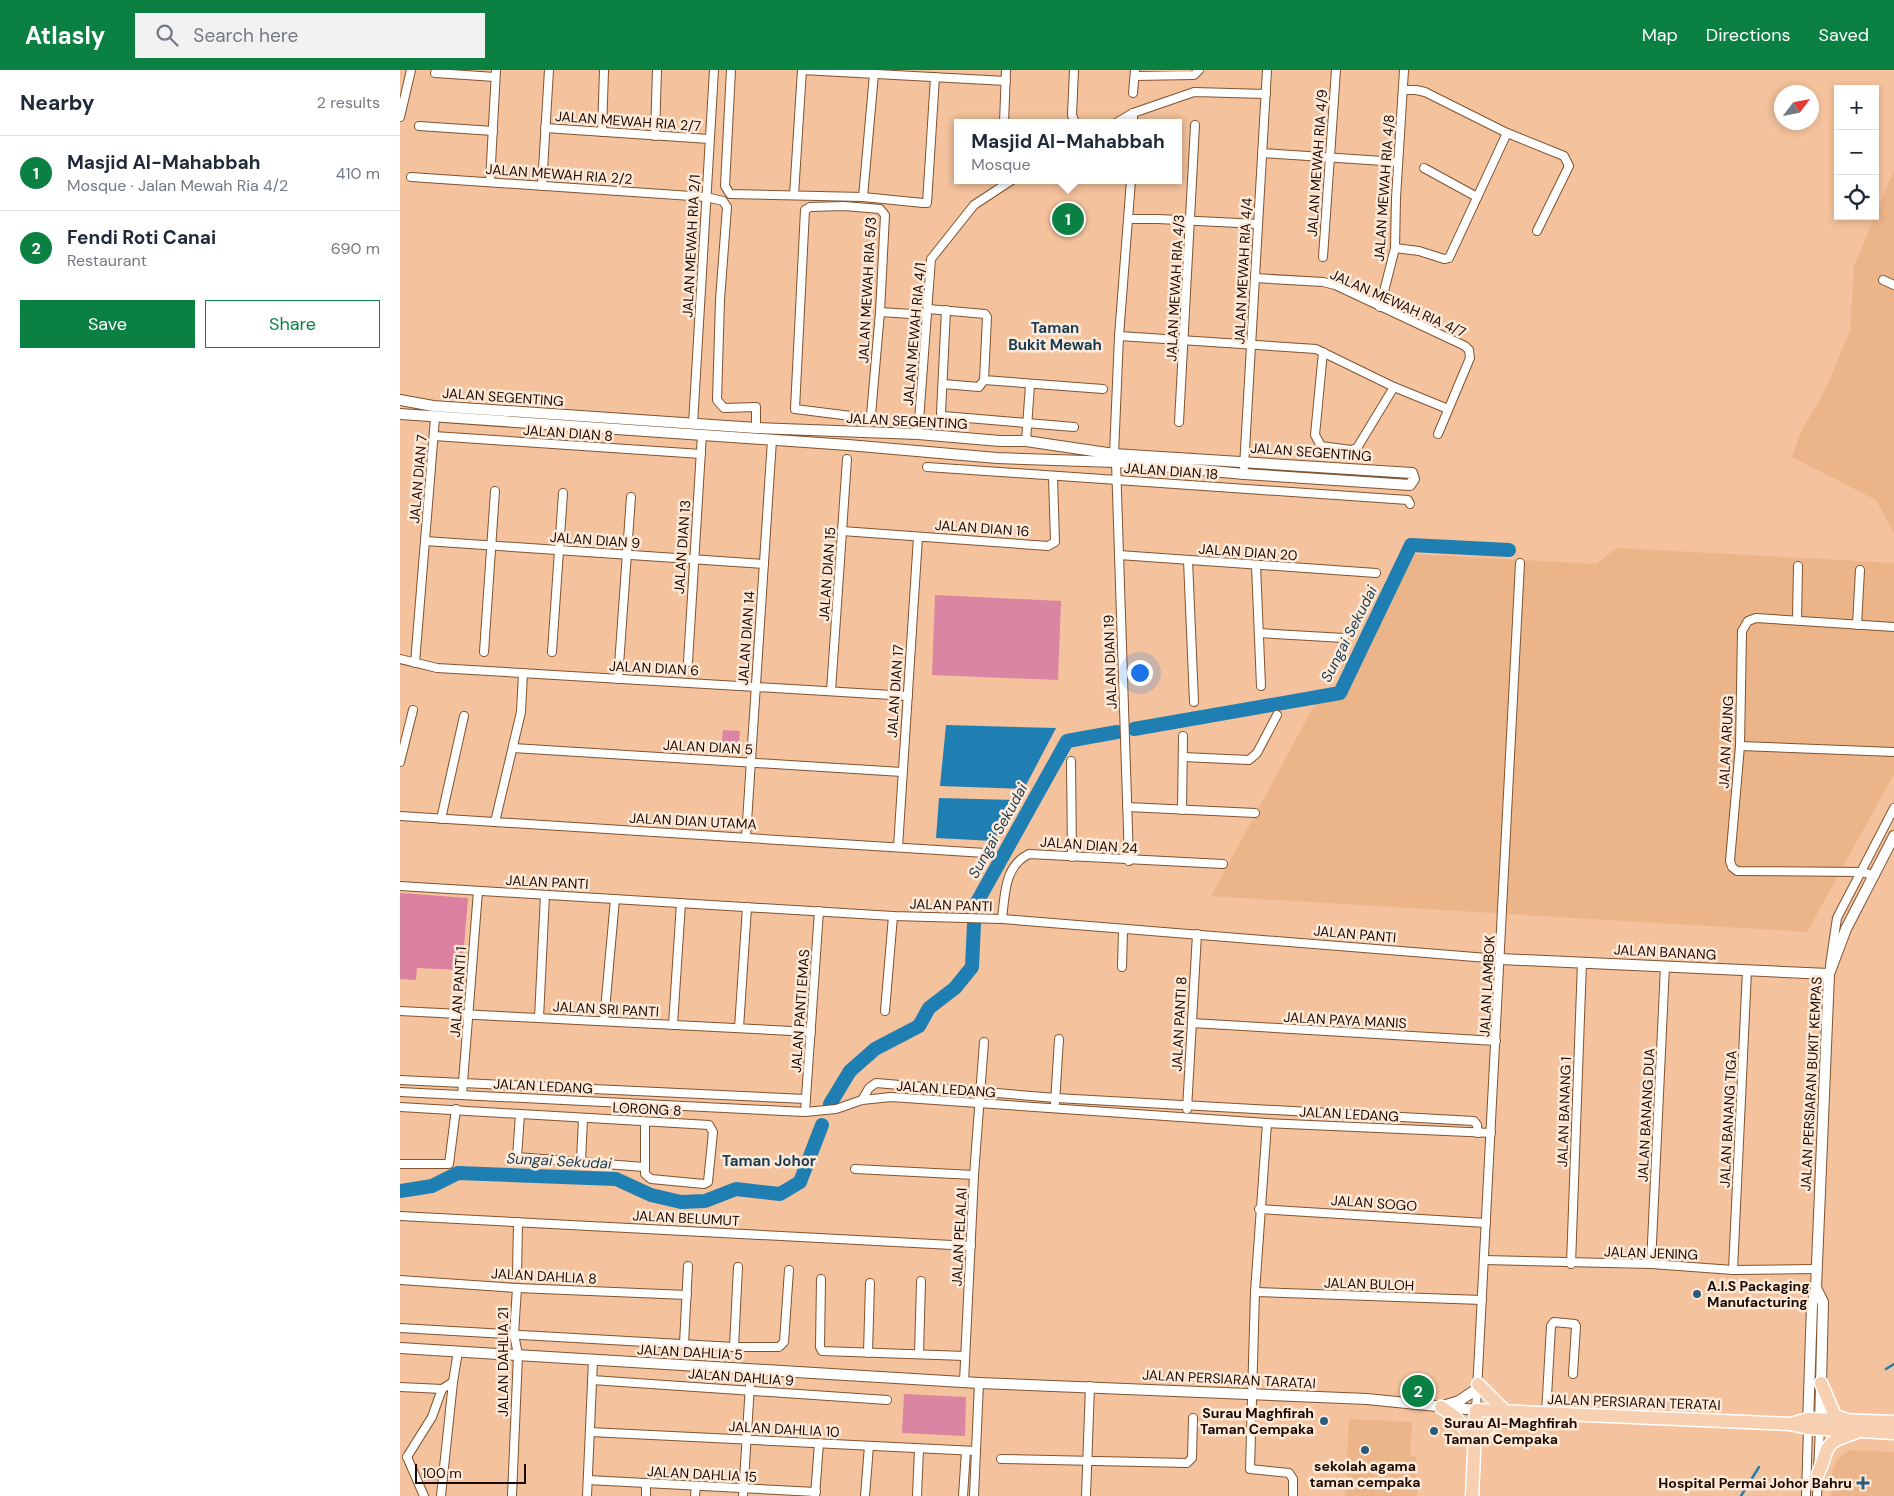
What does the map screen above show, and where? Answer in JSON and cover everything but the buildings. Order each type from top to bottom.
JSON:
[{"type":"main road","points":[[1821,1382],[1835,1416],[1861,1426],[1894,1432]]},
{"type":"main road","points":[[1475,1440],[1496,1420],[1511,1412],[1478,1387]]},
{"type":"main road","points":[[1441,1407],[1454,1416],[1475,1440]]},
{"type":"main road","points":[[1472,1496],[1476,1410]]},
{"type":"main road","name":"JALAN PERSIARAN TERATAI","points":[[1476,1410],[1861,1426]]},
{"type":"main road","points":[[1818,1474],[1822,1456],[1828,1446],[1861,1426],[1894,1422]]},
{"type":"street","points":[[400,117],[411,70]]},
{"type":"street","points":[[542,186],[549,70]]},
{"type":"street","points":[[602,132],[604,70]]},
{"type":"street","points":[[655,136],[657,70]]},
{"type":"street","name":"JALAN MEWAH RIA 2/1","points":[[693,424],[714,70]]},
{"type":"street","points":[[731,70],[725,186],[730,194],[864,197],[927,203],[935,77]]},
{"type":"street","points":[[794,195],[802,70],[1006,81]]},
{"type":"street","points":[[1004,119],[1006,70]]},
{"type":"street","points":[[1074,70],[1072,115],[1074,119]]},
{"type":"street","points":[[1133,92],[1135,73],[1194,75],[1199,70]]},
{"type":"street","name":"JALAN MEWAH RIA 4/4","points":[[1244,474],[1267,70]]},
{"type":"street","name":"JALAN MEWAH RIA 4/9","points":[[1323,257],[1336,70]]},
{"type":"street","name":"JALAN MEWAH RIA 4/8","points":[[1380,306],[1395,248],[1404,70]]},
{"type":"street","points":[[435,74],[495,74],[490,182]]},
{"type":"street","points":[[864,197],[874,74]]},
{"type":"street","points":[[1403,90],[1425,92],[1507,133],[1566,159],[1569,166],[1537,231]]},
{"type":"street","points":[[1123,119],[1133,113],[1194,92],[1266,94]]},
{"type":"street","points":[[1133,113],[1133,119]]},
{"type":"street","name":"JALAN MEWAH RIA 4/3","points":[[1179,422],[1195,125]]},
{"type":"street","points":[[419,126],[492,131]]},
{"type":"street","name":"JALAN MEWAH RIA 2/7","points":[[546,128],[710,139]]},
{"type":"street","points":[[1395,248],[1419,251],[1444,259],[1449,258],[1507,133]]},
{"type":"street","points":[[1262,153],[1398,162]]},
{"type":"street","points":[[1424,168],[1477,197]]},
{"type":"street","name":"JALAN MEWAH RIA 2/2","points":[[411,177],[706,197]]},
{"type":"street","name":"JALAN MEWAH RIA 4/1","points":[[918,434],[931,259],[974,205],[1006,184]]},
{"type":"street","name":"JALAN DIAN 19","points":[[1129,861],[1115,458],[1119,336],[1131,184]]},
{"type":"street","points":[[706,197],[724,201],[727,207],[720,300],[717,400],[724,408],[756,407],[756,428]]},
{"type":"street","name":"JALAN MEWAH RIA 5/3","points":[[844,206],[884,211],[880,312],[870,415],[867,418],[795,409],[805,210],[810,207],[844,206]]},
{"type":"street","points":[[1129,219],[1258,224]]},
{"type":"street","name":"JALAN MEWAH RIA 4/7","points":[[1255,278],[1323,282],[1380,306],[1470,350],[1470,358],[1438,434]]},
{"type":"street","points":[[1883,280],[1894,285]]},
{"type":"street","points":[[946,310],[941,413],[943,416],[1074,427]]},
{"type":"street","points":[[880,312],[946,310],[985,314],[987,317],[984,380],[979,387],[943,384]]},
{"type":"street","points":[[1119,336],[1316,349],[1394,387],[1448,409]]},
{"type":"street","points":[[1323,352],[1315,435],[1321,446],[1352,450],[1357,448],[1394,387]]},
{"type":"street","points":[[984,380],[1030,385],[1103,389]]},
{"type":"street","points":[[1026,441],[1030,385]]},
{"type":"street","points":[[403,401],[425,409],[436,418]]},
{"type":"street","name":"JALAN SEGENTING","points":[[400,414],[436,418],[702,434],[1003,458],[1115,458],[1244,461],[1412,473],[1414,480],[1410,485],[1244,474],[1115,458],[1026,441],[693,424],[403,401]]},
{"type":"street","name":"JALAN DIAN 7","points":[[415,663],[436,418]]},
{"type":"street","name":"JALAN DIAN 13","points":[[688,662],[702,434]]},
{"type":"street","name":"JALAN DIAN 8","points":[[434,436],[701,454]]},
{"type":"street","points":[[953,454],[964,450],[965,447],[961,439],[956,437]]},
{"type":"street","name":"JALAN DIAN 14","points":[[746,837],[772,440]]},
{"type":"street","points":[[1000,441],[992,448],[993,454],[1003,458]]},
{"type":"street","name":"JALAN DIAN 15","points":[[832,691],[847,459]]},
{"type":"street","name":"JALAN DIAN 18","points":[[927,467],[1408,500],[1410,504]]},
{"type":"street","name":"JALAN DIAN 16","points":[[842,531],[1052,544],[1055,542],[1053,477]]},
{"type":"street","points":[[484,652],[495,491]]},
{"type":"street","points":[[552,652],[563,493]]},
{"type":"street","points":[[618,678],[631,497]]},
{"type":"street","name":"JALAN DIAN 17","points":[[898,847],[918,536]]},
{"type":"street","name":"JALAN DIAN 9","points":[[425,541],[764,564]]},
{"type":"street","name":"JALAN DIAN 20","points":[[1119,555],[1376,573]]},
{"type":"street","points":[[1188,560],[1194,702]]},
{"type":"street","name":"JALAN LAMBOK","points":[[1476,1410],[1520,563]]},
{"type":"street","points":[[1256,565],[1260,686]]},
{"type":"street","points":[[1797,620],[1798,566]]},
{"type":"street","points":[[1857,625],[1860,570]]},
{"type":"street","name":"JALAN ARUNG","points":[[1875,875],[1860,872],[1736,870],[1732,867],[1730,861],[1740,746],[1742,631],[1748,621],[1756,618],[1894,627]]},
{"type":"street","points":[[1259,633],[1344,638]]},
{"type":"street","name":"JALAN DIAN 6","points":[[400,659],[437,668],[908,696]]},
{"type":"street","points":[[495,822],[521,712],[523,673]]},
{"type":"street","points":[[400,762],[413,710]]},
{"type":"street","points":[[1183,757],[1249,760],[1257,754],[1277,715]]},
{"type":"street","points":[[440,819],[464,716]]},
{"type":"street","points":[[1182,810],[1184,736]]},
{"type":"street","points":[[1740,746],[1894,752]]},
{"type":"street","name":"JALAN DIAN 5","points":[[512,748],[902,772]]},
{"type":"street","points":[[1071,761],[1072,857]]},
{"type":"street","points":[[1127,807],[1255,813]]},
{"type":"street","points":[[1829,974],[1837,918],[1894,808]]},
{"type":"street","name":"JALAN DIAN UTAMA","points":[[400,816],[985,853]]},
{"type":"street","name":"JALAN PERSIARAN BUKIT KEMPAS","points":[[1814,1424],[1812,1305],[1816,1288],[1829,974],[1843,936],[1894,836]]},
{"type":"street","name":"JALAN DIAN 24","points":[[1002,919],[1006,881],[1022,857],[1028,854],[1129,861],[1223,864]]},
{"type":"street","name":"JALAN PANTI","points":[[400,886],[893,916],[1002,919],[1500,959]]},
{"type":"street","name":"JALAN PANTI 1","points":[[462,1095],[478,891]]},
{"type":"street","points":[[539,1018],[546,895]]},
{"type":"street","points":[[604,1021],[615,899]]},
{"type":"street","points":[[673,1025],[680,903]]},
{"type":"street","points":[[739,1028],[747,907]]},
{"type":"street","name":"JALAN PANTI EMAS","points":[[804,1112],[812,1032],[819,911]]},
{"type":"street","points":[[885,1011],[893,916]]},
{"type":"street","points":[[1122,967],[1123,930]]},
{"type":"street","name":"JALAN PANTI 8","points":[[1186,1116],[1197,934]]},
{"type":"street","name":"JALAN BANANG","points":[[1500,959],[1829,974]]},
{"type":"street","name":"JALAN BANANG 1","points":[[1571,1264],[1582,962]]},
{"type":"street","name":"JALAN BANANG DUA","points":[[1652,1264],[1665,966]]},
{"type":"street","name":"JALAN BANANG TIGA","points":[[1733,1270],[1747,970]]},
{"type":"street","name":"JALAN SRI PANTI","points":[[400,1011],[812,1032]]},
{"type":"street","name":"JALAN PAYA MANIS","points":[[1192,1023],[1496,1041]]},
{"type":"street","points":[[1054,1110],[1059,1040]]},
{"type":"street","name":"JALAN PELALAI","points":[[964,1382],[974,1175],[984,1042]]},
{"type":"street","points":[[400,1080],[806,1099]]},
{"type":"street","points":[[862,1100],[869,1088],[876,1083],[1056,1098],[1474,1121],[1477,1125],[1478,1133]]},
{"type":"street","points":[[633,1104],[634,1091]]},
{"type":"street","name":"JALAN LEDANG","points":[[400,1092],[804,1112],[836,1109],[862,1100],[891,1097],[979,1102],[1054,1110],[1186,1116],[1267,1123],[1491,1133]]},
{"type":"street","name":"LORONG 8","points":[[400,1107],[709,1125],[712,1132],[709,1178],[707,1183],[650,1179],[644,1171]]},
{"type":"street","points":[[400,1164],[449,1164],[456,1109]]},
{"type":"street","points":[[520,1114],[517,1157],[581,1162],[644,1171],[645,1122]]},
{"type":"street","points":[[581,1162],[583,1118]]},
{"type":"street","points":[[1267,1123],[1259,1208],[1250,1394],[1250,1469],[1289,1473],[1293,1479],[1293,1496]]},
{"type":"street","points":[[854,1169],[974,1175]]},
{"type":"street","name":"JALAN SOGO","points":[[1259,1208],[1486,1223]]},
{"type":"street","name":"JALAN BELUMUT","points":[[400,1216],[971,1246]]},
{"type":"street","points":[[517,1275],[518,1222]]},
{"type":"street","name":"JALAN JENING","points":[[1484,1260],[1571,1264],[1652,1264],[1733,1270],[1816,1269]]},
{"type":"street","points":[[684,1344],[688,1266]]},
{"type":"street","points":[[734,1347],[738,1267]]},
{"type":"street","name":"JALAN DAHLIA 5","points":[[400,1328],[734,1347],[776,1347],[784,1342],[789,1270]]},
{"type":"street","points":[[821,1279],[820,1347],[826,1352],[965,1356]]},
{"type":"street","name":"JALAN DAHLIA 8","points":[[400,1280],[517,1288],[687,1295]]},
{"type":"street","points":[[919,1354],[921,1280]]},
{"type":"street","points":[[868,1353],[870,1283]]},
{"type":"street","name":"JALAN DAHLIA 21","points":[[512,1496],[518,1355],[514,1334],[517,1288]]},
{"type":"street","name":"JALAN PERSIARAN BUKIT KEMPAS","points":[[1814,1424],[1821,1382],[1823,1302],[1816,1288]]},
{"type":"street","name":"JALAN BULOH","points":[[1255,1292],[1482,1300]]},
{"type":"street","points":[[1546,1414],[1551,1326],[1554,1322],[1575,1324],[1573,1374]]},
{"type":"street","name":"JALAN DAHLIA 5","points":[[400,1348],[979,1383]]},
{"type":"street","points":[[441,1496],[458,1351]]},
{"type":"street","points":[[587,1496],[593,1360]]},
{"type":"street","points":[[743,1492],[751,1369]]},
{"type":"street","name":"JALAN DAHLIA 9","points":[[592,1380],[750,1389],[887,1400]]},
{"type":"street","points":[[400,1387],[442,1389],[453,1382]]},
{"type":"street","points":[[974,1496],[979,1383]]},
{"type":"street","name":"JALAN PERSIARAN TARATAI","points":[[979,1383],[1090,1386],[1367,1399],[1476,1410]]},
{"type":"street","points":[[1086,1496],[1090,1386]]},
{"type":"street","points":[[1441,1407],[1458,1402],[1478,1387]]},
{"type":"street","points":[[424,1496],[404,1457],[432,1418],[442,1389]]},
{"type":"street","points":[[1000,1458],[1187,1463],[1192,1458],[1193,1418]]},
{"type":"street","points":[[1814,1424],[1818,1474],[1816,1496]]},
{"type":"street","points":[[1806,1496],[1814,1424]]},
{"type":"street","name":"JALAN DAHLIA 10","points":[[590,1432],[976,1451]]},
{"type":"street","points":[[816,1494],[819,1444]]},
{"type":"street","points":[[865,1496],[869,1446]]},
{"type":"street","points":[[916,1496],[919,1448]]},
{"type":"street","points":[[963,1496],[966,1451]]},
{"type":"street","name":"JALAN DAHLIA 15","points":[[588,1480],[696,1486],[743,1492],[816,1494]]},
{"type":"street","points":[[646,1483],[646,1496]]},
{"type":"street","points":[[695,1496],[696,1486]]},
{"type":"shaded area","points":[[1894,170],[1894,533],[1876,500],[1792,457],[1801,432],[1826,388],[1850,331],[1854,266],[1873,220],[1879,220],[1879,206]]},
{"type":"shaded area","points":[[1617,548],[1894,563],[1894,774],[1807,932],[1211,896],[1315,704],[1341,699],[1413,554],[1596,564]]},
{"type":"shaded area","points":[[935,595],[1061,601],[1058,680],[932,675]]},
{"type":"shaded area","points":[[723,730],[740,731],[738,751],[721,749]]},
{"type":"shaded area","points":[[400,893],[468,898],[462,970],[417,968],[416,980],[400,979]]},
{"type":"shaded area","points":[[904,1394],[966,1397],[965,1436],[902,1433]]},
{"type":"shaded area","points":[[1349,1419],[1412,1422],[1410,1456],[1416,1457],[1417,1496],[1345,1496]]},
{"type":"shaded area","name":"Hospital Permai Johor Bahru","points":[[1850,1450],[1894,1452],[1894,1496],[1831,1496],[1832,1471],[1837,1459]]},
{"type":"water","points":[[946,725],[1056,728],[1024,789],[940,786]]},
{"type":"water","points":[[939,798],[1015,800],[994,841],[936,838]]},
{"type":"waterway","name":"Sungai Sekudai","points":[[1134,729],[1340,693],[1411,545],[1509,550]]},
{"type":"waterway","name":"Sungai Sekudai","points":[[976,904],[1067,741],[1117,732]]},
{"type":"waterway","name":"Sungai Sekudai","points":[[830,1104],[850,1071],[875,1049],[919,1026],[929,1008],[955,988],[972,967],[974,924]]},
{"type":"waterway","name":"Sungai Sekudai","points":[[400,1191],[432,1186],[458,1173],[616,1179],[651,1195],[681,1202],[705,1201],[736,1189],[780,1194],[800,1182],[822,1125]]},
{"type":"waterway","points":[[1886,1369],[1894,1364]]},
{"type":"waterway","points":[[1741,1496],[1759,1467]]},
{"type":"place","name":"Masjid Al-Mahabbah","points":[[1068,219]]},
{"type":"place","name":"A.I.S Packaging Manufacturing","points":[[1697,1294]]},
{"type":"place","name":"Fendi Roti Canai","points":[[1418,1391]]},
{"type":"place","name":"Surau Maghfirah Taman Cempaka","points":[[1324,1421]]},
{"type":"place","name":"Surau Al-Maghfirah Taman Cempaka","points":[[1434,1431]]},
{"type":"place","name":"sekolah agama taman cempaka","points":[[1365,1450]]},
{"type":"place","name":"Hospital Permai Johor Bahru","points":[[1863,1483]]},
{"type":"district","name":"Taman Bukit Mewah","points":[[1055,336]]},
{"type":"district","name":"Taman Johor","points":[[769,1161]]}]
